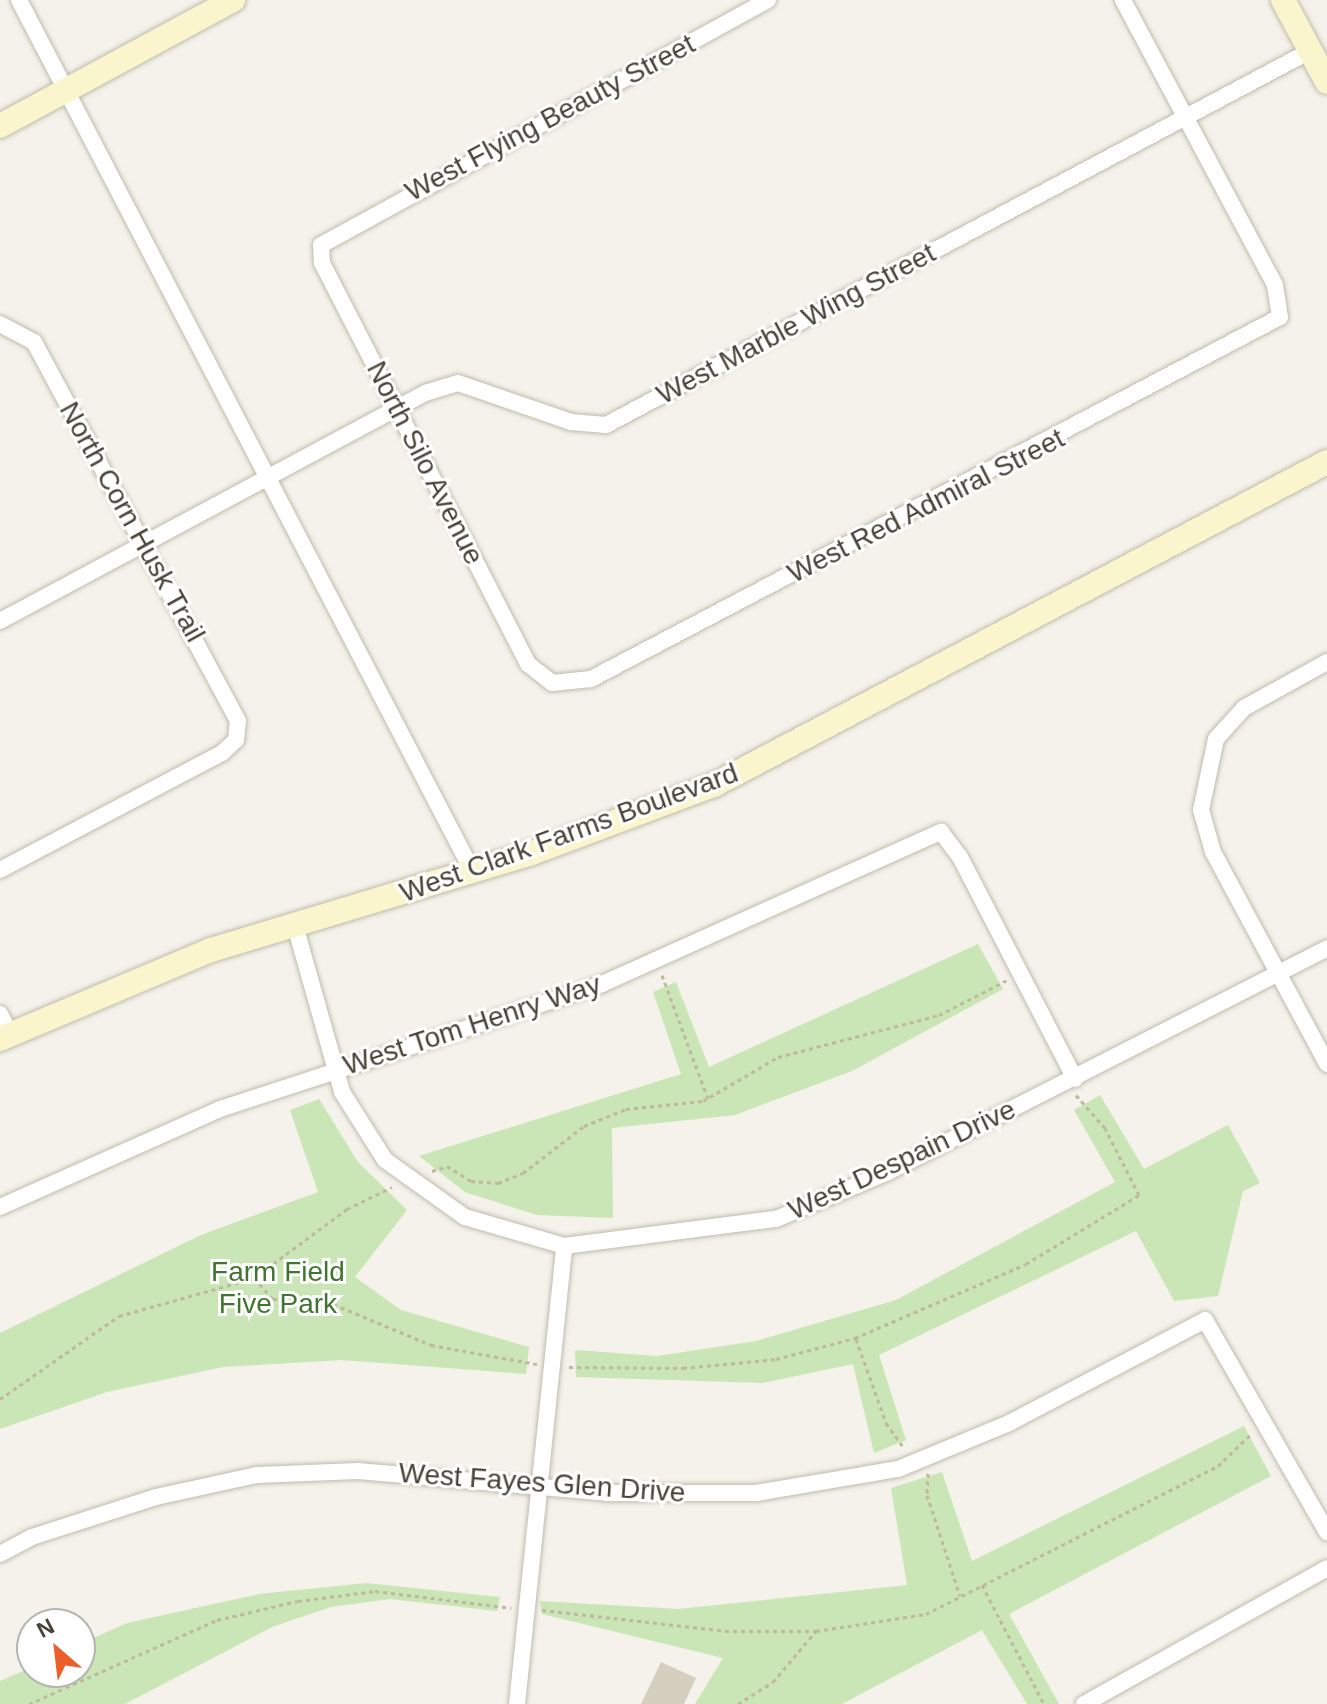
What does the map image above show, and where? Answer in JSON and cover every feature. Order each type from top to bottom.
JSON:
[{"type":"street","points":[[19,0],[473,872]]},
{"type":"street","points":[[0,126],[233,0]]},
{"type":"street","name":"West Flying Beauty Street","points":[[332,235],[768,0]]},
{"type":"street","points":[[1123,0],[1185,117]]},
{"type":"street","points":[[1283,0],[1327,82]]},
{"type":"street","name":"West Marble Wing Street","points":[[0,621],[266,475],[396,408],[458,383],[571,422],[606,425],[1310,51]]},
{"type":"street","name":"West Red Admiral Street","points":[[552,683],[591,679],[1266,330],[1283,303],[1185,117]]},
{"type":"street","name":"North Silo Avenue","points":[[332,235],[321,245],[322,263],[528,664],[552,683]]},
{"type":"street","name":"North Corn Husk Trail","points":[[0,324],[34,342],[145,543],[238,721],[236,740],[0,870]]},
{"type":"street","name":"West Clark Farms Boulevard","points":[[3,1029],[294,922],[473,872],[714,785],[1327,462]]},
{"type":"street","points":[[1327,662],[1244,708],[1216,739],[1203,773],[1201,810],[1213,852],[1327,1064]]},
{"type":"street","name":"West Tom Henry Way","points":[[0,1207],[220,1109],[657,962],[941,832],[1021,973]]},
{"type":"street","name":"West Despain Drive","points":[[294,922],[342,1092],[385,1160],[465,1217],[564,1246],[776,1219],[1070,1081],[1327,948]]},
{"type":"street","points":[[1021,973],[1070,1081]]},
{"type":"street","points":[[517,1704],[564,1246]]},
{"type":"street","name":"West Fayes Glen Drive","points":[[0,1554],[142,1501],[257,1475],[358,1471],[538,1487],[756,1493],[898,1469],[1009,1423],[1205,1320],[1264,1421]]},
{"type":"street","points":[[1264,1421],[1327,1532]]},
{"type":"street","points":[[1084,1704],[1327,1568]]},
{"type":"path","points":[[657,962],[708,1099]]},
{"type":"path","points":[[0,1399],[119,1316],[254,1278],[347,1209],[411,1178],[447,1166],[471,1181],[498,1183],[523,1173],[584,1126],[626,1109],[708,1099],[778,1057],[939,1015],[1021,973]]},
{"type":"path","points":[[254,1278],[273,1299],[326,1301],[431,1345],[551,1367],[699,1367],[776,1359],[855,1338],[1026,1264],[1139,1195],[1105,1128],[1070,1081]]},
{"type":"path","points":[[855,1338],[886,1423],[907,1452],[928,1457],[927,1495],[960,1596]]},
{"type":"path","points":[[29,1704],[217,1620],[298,1601],[375,1591],[526,1611],[725,1631],[816,1631],[926,1614],[1218,1466],[1264,1421]]},
{"type":"path","points":[[982,1585],[1044,1704]]},
{"type":"path","points":[[738,1704],[773,1682],[816,1631]]},
{"type":"green space","points":[[978,944],[1003,989],[852,1071],[735,1115],[612,1128],[613,1218],[537,1215],[465,1192],[419,1156],[681,1074],[653,992],[676,982],[709,1067]]},
{"type":"green space","points":[[1100,1095],[1144,1169],[1228,1125],[1260,1183],[1243,1191],[1218,1296],[1174,1301],[1136,1231],[879,1355],[906,1440],[874,1453],[853,1364],[763,1383],[576,1377],[575,1350],[657,1356],[756,1341],[896,1300],[1115,1182],[1074,1110]]},
{"type":"green space","name":"Farm Field Five Park","points":[[319,1099],[358,1162],[407,1210],[355,1277],[401,1310],[529,1347],[526,1374],[341,1360],[223,1367],[107,1392],[0,1429],[0,1333],[201,1235],[318,1192],[290,1110]]},
{"type":"green space","points":[[1244,1426],[1271,1476],[1009,1614],[1059,1704],[1027,1704],[982,1630],[842,1704],[695,1704],[723,1658],[542,1614],[540,1601],[678,1609],[907,1585],[891,1488],[942,1472],[972,1561]]},
{"type":"green space","points":[[366,1583],[500,1597],[497,1611],[390,1599],[331,1607],[272,1627],[125,1704],[0,1704],[0,1681],[16,1674],[16,1688],[96,1688],[96,1637],[127,1623],[259,1594]]},
{"type":"building","points":[[661,1662],[696,1678],[684,1704],[641,1704]]}]
